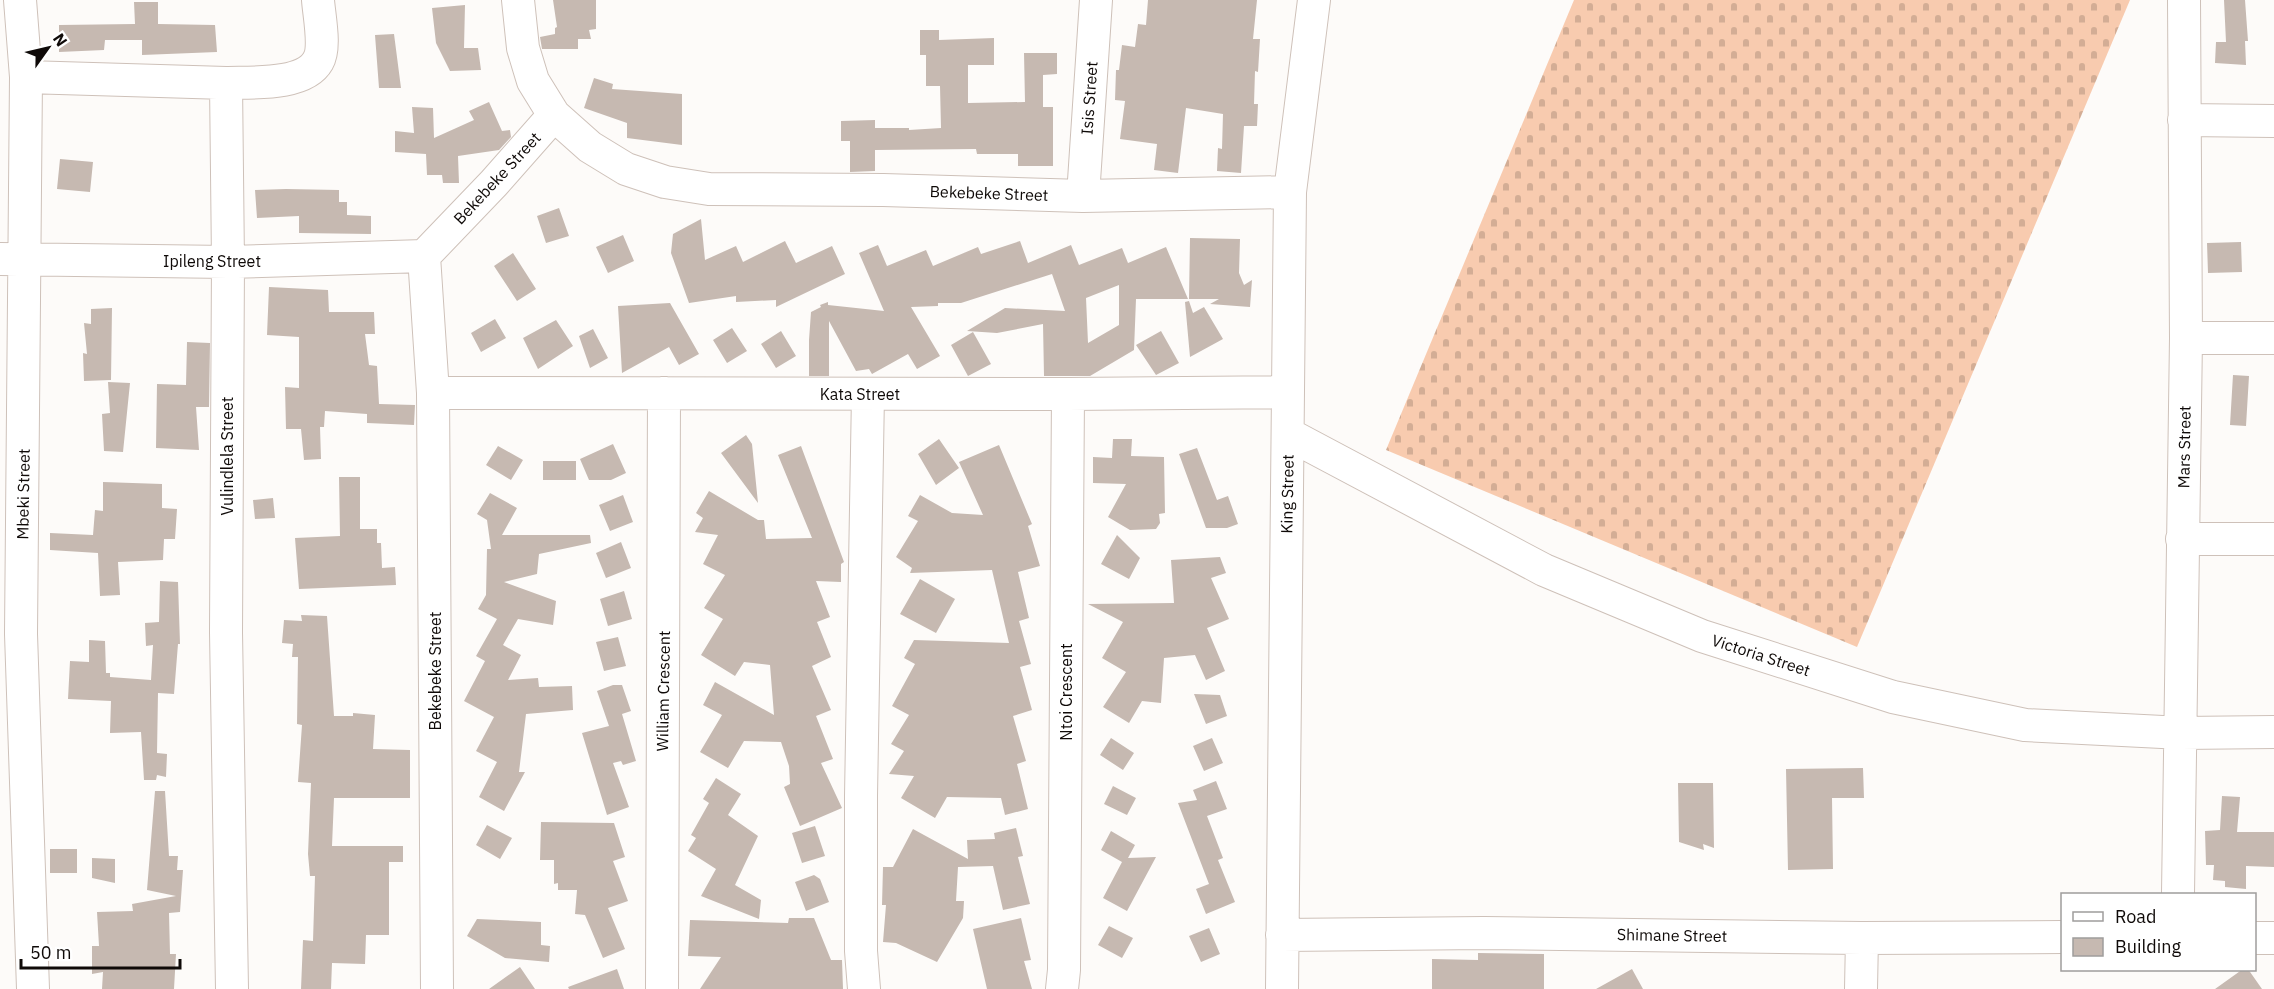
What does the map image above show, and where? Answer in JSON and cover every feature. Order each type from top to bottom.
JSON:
[{"type":"street","name":"Mbeki Street","points":[[20,0],[26,77],[13,259],[21,634],[33,989]]},
{"type":"street","points":[[26,77],[226,83],[282,80],[301,75],[319,60],[322,43],[318,0]]},
{"type":"street","points":[[518,0],[523,48],[533,81],[554,116]]},
{"type":"street","name":"Isis Street","points":[[1083,196],[1096,0]]},
{"type":"street","name":"King Street","points":[[1282,989],[1290,192],[1314,0]]},
{"type":"street","name":"Mars Street","points":[[2178,893],[2186,338],[2184,0]]},
{"type":"street","name":"Vulindlela Street","points":[[226,83],[228,262],[226,632],[232,989]]},
{"type":"street","name":"Bekebeke Street","points":[[437,989],[433,393],[424,256],[554,116],[590,147],[626,169],[665,182],[709,189],[883,190],[1083,196],[1290,192]]},
{"type":"street","points":[[2184,120],[2274,121]]},
{"type":"street","name":"Ipileng Street","points":[[13,259],[228,262],[424,256]]},
{"type":"street","points":[[2186,338],[2274,338]]},
{"type":"street","name":"Kata Street","points":[[433,393],[1287,392]]},
{"type":"street","name":"William Crescent","points":[[662,989],[664,393]]},
{"type":"street","points":[[864,989],[861,951],[861,796],[868,394]]},
{"type":"street","name":"Ntoi Crescent","points":[[1062,989],[1068,394]]},
{"type":"street","name":"Victoria Street","points":[[1288,434],[1544,570],[1702,636],[1893,697],[2025,725],[2182,733],[2274,732]]},
{"type":"street","points":[[2182,539],[2274,539]]},
{"type":"street","name":"Shimane Street","points":[[1282,935],[1484,933],[1862,938],[2061,937]]},
{"type":"street","points":[[1861,989],[1862,938]]},
{"type":"street","points":[[2256,938],[2274,938]]},
{"type":"green space","points":[[1574,0],[2130,0],[1857,647],[1386,450]]},
{"type":"building","points":[[553,0],[596,0],[596,29],[589,30],[591,39],[578,39],[578,49],[542,49],[540,37],[555,34],[557,27]]},
{"type":"building","points":[[1148,0],[1257,0],[1253,39],[1260,39],[1258,72],[1255,71],[1254,104],[1258,104],[1257,126],[1244,126],[1241,173],[1217,171],[1218,148],[1222,149],[1223,114],[1186,108],[1178,173],[1154,170],[1157,144],[1120,139],[1125,101],[1115,100],[1116,70],[1119,70],[1122,45],[1135,47],[1138,24],[1146,25]]},
{"type":"building","points":[[2224,0],[2245,0],[2248,41],[2245,41],[2246,65],[2215,63],[2216,42],[2226,42]]},
{"type":"building","points":[[134,2],[158,2],[158,24],[215,25],[217,52],[142,55],[142,40],[105,40],[104,50],[59,52],[59,25],[135,24]]},
{"type":"building","points":[[465,5],[464,48],[478,48],[481,70],[450,71],[436,43],[432,8]]},
{"type":"building","points":[[920,30],[939,30],[939,40],[994,38],[994,65],[968,65],[968,103],[1025,102],[1024,53],[1057,53],[1057,74],[1043,75],[1043,107],[1053,107],[1053,166],[1018,166],[1018,154],[977,154],[976,149],[875,150],[875,171],[850,172],[850,141],[841,141],[841,121],[875,120],[875,128],[909,128],[909,130],[941,128],[940,86],[926,86],[926,55],[920,55]]},
{"type":"building","points":[[394,34],[401,88],[379,88],[375,35]]},
{"type":"building","points":[[594,78],[613,84],[612,89],[682,94],[682,145],[627,138],[627,123],[584,108]]},
{"type":"building","points":[[489,102],[502,131],[510,130],[511,137],[499,150],[458,156],[459,183],[443,183],[442,175],[427,175],[426,154],[395,152],[395,131],[414,133],[412,107],[433,108],[434,138],[474,120],[469,111]]},
{"type":"building","points":[[60,159],[93,162],[90,192],[57,189]]},
{"type":"building","points":[[255,190],[339,190],[339,202],[347,202],[347,215],[371,216],[371,234],[299,233],[299,216],[257,218]]},
{"type":"building","points":[[559,208],[569,236],[546,243],[537,216]]},
{"type":"building","points":[[701,219],[705,260],[736,246],[743,262],[785,241],[796,263],[832,246],[845,274],[776,307],[776,300],[736,302],[736,296],[689,303],[671,253],[673,234]]},
{"type":"building","points":[[623,235],[634,261],[608,273],[596,247]]},
{"type":"building","points":[[1190,238],[1240,239],[1239,273],[1244,285],[1252,280],[1250,307],[1210,304],[1219,299],[1189,299]]},
{"type":"building","points":[[1020,241],[1028,263],[1071,245],[1079,265],[1122,248],[1128,263],[1166,247],[1188,299],[1136,299],[1134,350],[1090,376],[1044,376],[1043,324],[997,333],[967,331],[1005,308],[1065,311],[1052,274],[961,303],[938,303],[938,306],[911,307],[940,356],[917,369],[908,354],[872,374],[869,369],[856,371],[829,321],[829,376],[809,376],[811,312],[828,302],[828,305],[884,311],[859,253],[878,245],[887,266],[926,250],[933,266],[978,247],[981,254]],"holes":[[[1119,285],[1119,325],[1088,343],[1086,298]]]},
{"type":"building","points":[[2241,242],[2242,272],[2208,273],[2207,243]]},
{"type":"building","points":[[513,253],[536,289],[517,301],[494,266]]},
{"type":"building","points":[[269,287],[328,290],[329,312],[374,312],[375,334],[365,334],[369,365],[377,366],[379,404],[415,405],[414,425],[367,423],[367,414],[325,411],[324,427],[320,427],[321,459],[304,460],[301,429],[286,429],[285,387],[299,388],[299,337],[267,335]]},
{"type":"building","points":[[1189,301],[1193,313],[1204,307],[1223,339],[1190,357],[1185,302]]},
{"type":"building","points":[[670,303],[699,354],[679,365],[669,347],[622,373],[618,306]]},
{"type":"building","points":[[112,308],[111,380],[84,381],[83,353],[87,354],[84,323],[91,324],[91,309]]},
{"type":"building","points":[[495,319],[506,338],[481,352],[471,333]]},
{"type":"building","points":[[556,320],[573,346],[538,369],[523,338]]},
{"type":"building","points":[[732,328],[747,351],[727,363],[713,340]]},
{"type":"building","points":[[593,329],[608,358],[590,368],[579,336]]},
{"type":"building","points":[[781,331],[796,356],[776,368],[761,344]]},
{"type":"building","points":[[1161,331],[1179,363],[1156,375],[1136,345]]},
{"type":"building","points":[[973,332],[991,364],[968,376],[951,345]]},
{"type":"building","points":[[187,342],[210,343],[209,407],[196,407],[199,450],[156,448],[157,384],[186,385]]},
{"type":"building","points":[[2233,375],[2249,376],[2246,426],[2230,425]]},
{"type":"building","points":[[108,382],[130,383],[123,452],[104,451],[102,414],[110,413]]},
{"type":"building","points":[[746,435],[752,444],[758,503],[721,453]]},
{"type":"building","points":[[939,439],[959,468],[936,485],[918,454]]},
{"type":"building","points":[[1113,439],[1132,439],[1131,456],[1164,457],[1165,513],[1159,514],[1160,523],[1156,529],[1130,530],[1108,517],[1126,484],[1093,483],[1093,457],[1112,458]]},
{"type":"building","points":[[613,444],[626,473],[611,480],[589,480],[580,459]]},
{"type":"building","points":[[999,445],[1032,524],[1028,526],[1040,566],[1018,572],[1029,618],[1019,621],[1031,664],[1020,667],[1032,710],[1013,716],[1026,761],[1017,764],[1028,809],[1005,815],[1001,798],[947,797],[935,818],[901,798],[914,776],[889,774],[904,751],[891,744],[909,715],[892,706],[915,664],[904,658],[914,640],[1009,643],[992,570],[910,573],[912,568],[896,557],[918,521],[908,516],[920,495],[952,513],[983,515],[959,462]]},
{"type":"building","points":[[498,446],[523,460],[511,480],[486,465]]},
{"type":"building","points":[[801,446],[844,562],[841,564],[841,582],[816,581],[830,617],[817,622],[831,657],[812,666],[831,710],[816,716],[833,759],[821,763],[842,808],[800,826],[784,787],[790,784],[789,766],[781,742],[744,741],[728,768],[700,752],[722,715],[703,705],[715,682],[774,715],[770,665],[744,662],[735,676],[701,655],[723,619],[704,608],[725,575],[703,564],[718,535],[695,532],[703,518],[696,513],[709,491],[758,520],[764,520],[766,539],[812,538],[778,455]]},
{"type":"building","points":[[1197,448],[1217,500],[1228,496],[1238,524],[1227,528],[1206,528],[1179,454]]},
{"type":"building","points":[[543,461],[576,461],[576,480],[543,480]]},
{"type":"building","points":[[339,477],[360,477],[360,529],[377,529],[377,543],[381,543],[382,568],[395,567],[396,585],[299,589],[295,538],[340,536]]},
{"type":"building","points":[[103,482],[162,484],[162,508],[177,509],[175,539],[164,539],[163,560],[118,562],[120,595],[100,596],[98,553],[50,550],[50,533],[93,535],[95,510],[103,511]]},
{"type":"building","points":[[490,493],[517,508],[502,535],[590,535],[591,543],[539,554],[537,574],[504,582],[556,601],[553,625],[518,619],[503,645],[521,655],[508,680],[538,678],[539,687],[572,686],[573,710],[526,714],[519,772],[525,772],[504,811],[479,797],[497,762],[476,751],[494,717],[464,701],[485,661],[476,656],[497,619],[478,609],[486,595],[487,549],[491,549],[487,520],[477,514]]},
{"type":"building","points":[[623,495],[633,522],[610,531],[599,505]]},
{"type":"building","points":[[273,498],[275,518],[255,519],[253,500]]},
{"type":"building","points":[[1117,535],[1140,558],[1129,579],[1101,564]]},
{"type":"building","points":[[621,542],[631,568],[606,578],[596,553]]},
{"type":"building","points":[[1220,557],[1226,573],[1211,578],[1229,619],[1207,628],[1225,671],[1206,680],[1195,655],[1164,658],[1161,703],[1142,701],[1129,723],[1103,707],[1126,672],[1102,658],[1123,622],[1088,604],[1174,603],[1171,560]]},
{"type":"building","points":[[920,579],[955,599],[936,633],[900,614]]},
{"type":"building","points":[[160,581],[178,582],[180,644],[178,644],[174,694],[158,693],[157,753],[167,754],[166,777],[157,775],[156,780],[144,780],[141,732],[110,733],[111,701],[68,699],[70,661],[89,662],[89,640],[105,641],[106,673],[110,673],[110,677],[151,680],[153,645],[146,646],[145,623],[159,622]]},
{"type":"building","points":[[624,591],[632,619],[608,626],[600,599]]},
{"type":"building","points":[[301,615],[327,616],[334,716],[353,716],[353,713],[375,715],[373,749],[410,750],[410,798],[334,798],[332,846],[403,846],[403,862],[389,862],[389,935],[366,935],[365,964],[332,963],[331,989],[301,989],[303,940],[313,941],[315,876],[310,876],[308,854],[311,783],[298,782],[302,725],[297,724],[298,657],[292,657],[293,644],[282,643],[284,620],[302,621]]},
{"type":"building","points":[[618,637],[626,666],[604,671],[596,642]]},
{"type":"building","points":[[613,685],[622,685],[631,711],[622,714],[636,761],[623,765],[621,761],[613,763],[629,807],[607,815],[582,733],[609,726],[597,691]]},
{"type":"building","points":[[1194,694],[1220,695],[1227,716],[1206,724]]},
{"type":"building","points":[[1111,738],[1134,753],[1123,770],[1100,755]]},
{"type":"building","points":[[1212,738],[1223,763],[1204,771],[1193,746]]},
{"type":"building","points":[[1863,768],[1864,798],[1832,798],[1833,869],[1788,870],[1786,769]]},
{"type":"building","points":[[716,778],[741,794],[728,815],[758,836],[735,885],[761,900],[759,919],[701,896],[716,869],[688,851],[696,838],[691,835],[709,803],[703,799]]},
{"type":"building","points":[[1216,781],[1227,809],[1207,816],[1223,858],[1218,860],[1235,902],[1206,914],[1196,889],[1209,884],[1178,803],[1197,800],[1193,790]]},
{"type":"building","points":[[1678,783],[1713,783],[1714,848],[1703,844],[1704,850],[1679,842]]},
{"type":"building","points":[[1113,786],[1136,798],[1127,815],[1104,804]]},
{"type":"building","points":[[155,791],[165,791],[169,856],[178,856],[177,870],[183,870],[180,912],[169,913],[170,954],[176,954],[174,989],[102,989],[103,972],[92,974],[92,946],[99,946],[97,912],[133,911],[132,904],[176,896],[147,890]]},
{"type":"building","points":[[2222,796],[2240,797],[2237,832],[2274,832],[2274,867],[2246,866],[2246,889],[2225,887],[2225,881],[2213,880],[2214,865],[2206,865],[2205,831],[2220,830]]},
{"type":"building","points":[[541,822],[614,823],[625,857],[613,861],[628,901],[608,908],[625,949],[603,958],[585,915],[575,914],[577,890],[558,890],[558,883],[554,884],[554,860],[540,860]]},
{"type":"building","points":[[487,825],[512,838],[500,859],[476,845]]},
{"type":"building","points":[[815,826],[825,856],[802,863],[792,833]]},
{"type":"building","points":[[1016,828],[1023,856],[1018,857],[1030,904],[1003,910],[993,866],[958,867],[956,901],[964,901],[963,918],[937,962],[896,943],[883,942],[886,905],[882,905],[883,867],[893,867],[913,829],[968,859],[967,840],[995,839],[994,833]]},
{"type":"building","points":[[1111,831],[1135,845],[1128,858],[1156,857],[1127,911],[1103,898],[1122,862],[1101,850]]},
{"type":"building","points":[[50,849],[77,849],[77,873],[50,873]]},
{"type":"building","points":[[92,858],[115,859],[115,883],[92,878]]},
{"type":"building","points":[[814,875],[820,879],[829,902],[806,911],[795,882]]},
{"type":"building","points":[[789,918],[814,918],[831,960],[842,960],[843,989],[700,989],[721,957],[688,956],[690,920],[788,923]]},
{"type":"building","points":[[1021,918],[1031,960],[1024,961],[1032,989],[987,989],[973,929]]},
{"type":"building","points":[[477,919],[541,922],[541,945],[550,946],[549,962],[505,958],[467,936]]},
{"type":"building","points":[[1109,926],[1133,938],[1122,958],[1098,945]]},
{"type":"building","points":[[1209,928],[1220,954],[1201,962],[1189,936]]},
{"type":"building","points":[[1478,953],[1544,954],[1544,989],[1432,989],[1432,959],[1478,960]]},
{"type":"building","points":[[520,967],[535,989],[489,989]]},
{"type":"building","points":[[617,969],[624,989],[569,989],[568,987]]},
{"type":"building","points":[[1632,969],[1643,989],[1596,989]]},
{"type":"building","points":[[2240,971],[2249,971],[2262,989],[2215,989]]}]
